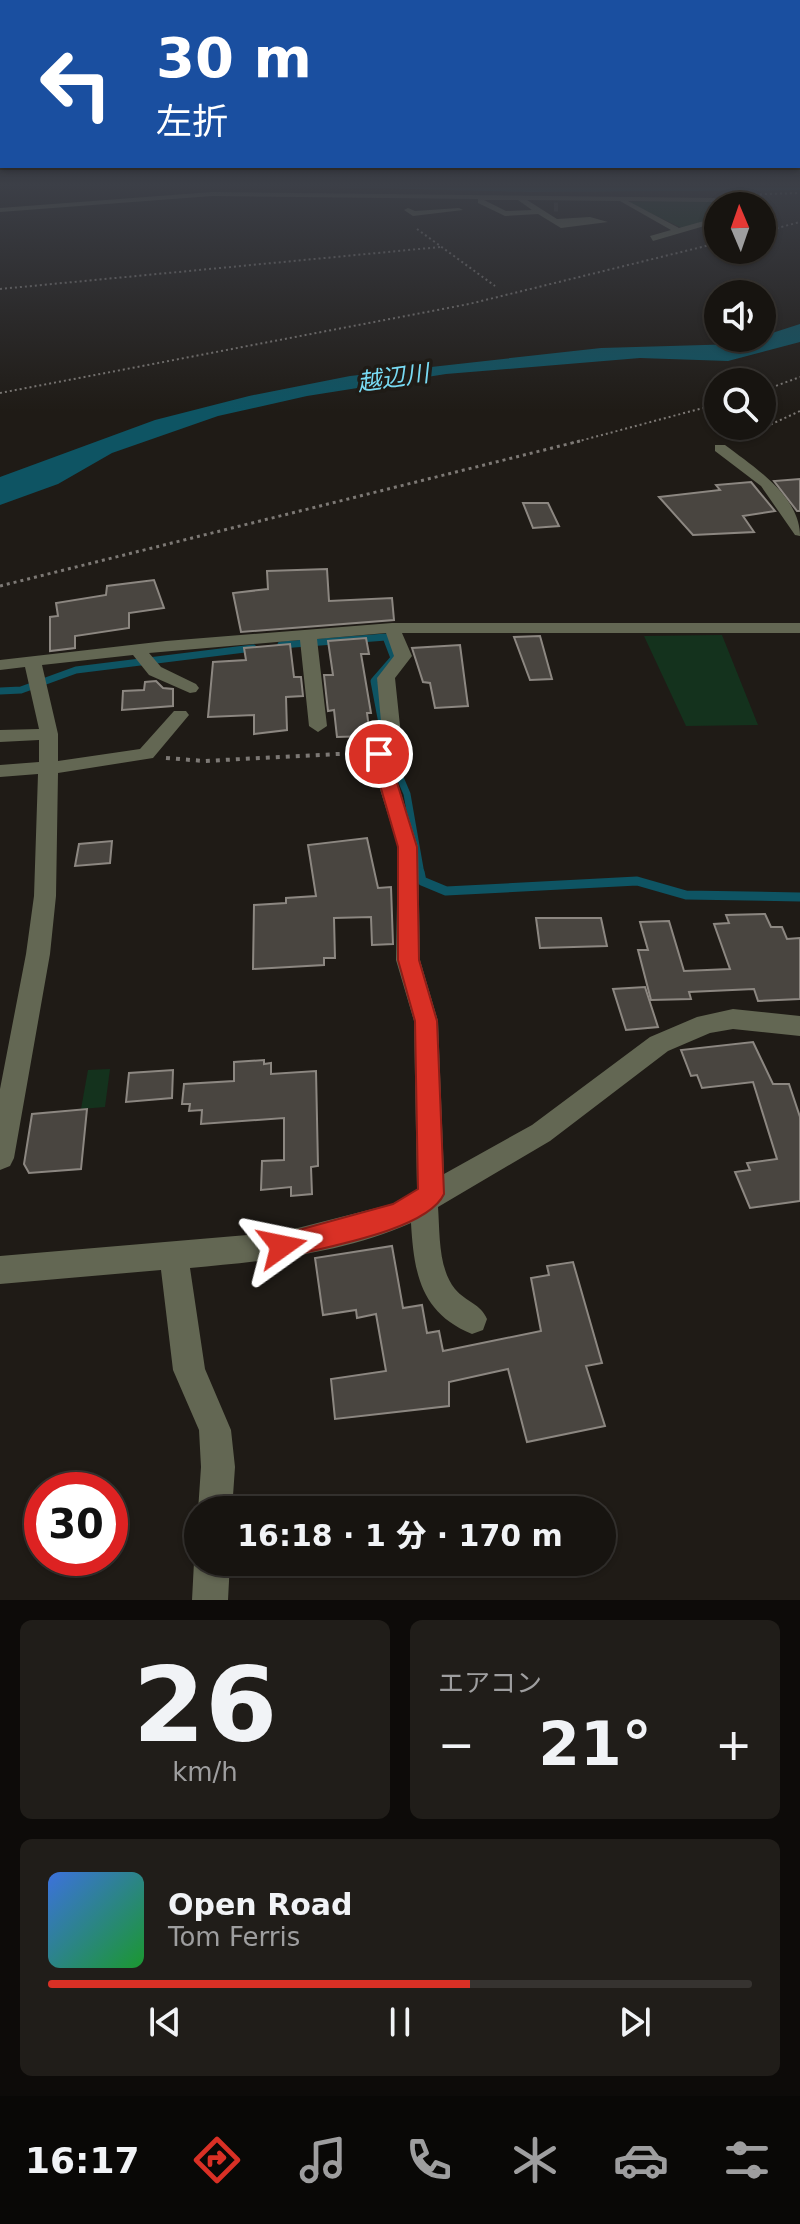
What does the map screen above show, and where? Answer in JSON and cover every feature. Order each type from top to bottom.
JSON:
[{"type":"street","points":[[720,448],[766,483],[798,525]]},
{"type":"street","points":[[392,628],[403,656],[386,678],[393,745],[379,754],[408,847],[408,960],[426,1021],[427,1197],[431,1271],[440,1298],[457,1313],[472,1319]]},
{"type":"street","points":[[0,665],[137,649],[392,628],[800,628]]},
{"type":"street","points":[[308,634],[318,726]]},
{"type":"street","points":[[137,649],[155,671],[190,688]]},
{"type":"street","points":[[0,1158],[38,954],[45,896],[49,734],[32,661]]},
{"type":"street","points":[[0,771],[47,769],[146,754],[180,715]]},
{"type":"street","points":[[0,736],[49,734]]},
{"type":"street","points":[[0,1270],[282,1246],[341,1233],[399,1215],[541,1133],[659,1044],[706,1024],[733,1019],[800,1026]]},
{"type":"street","points":[[174,1255],[189,1370],[215,1430],[215,1496]]},
{"type":"street","points":[[210,1600],[211,1576]]},
{"type":"path","points":[[0,289],[286,262]]},
{"type":"path","points":[[461,262],[495,286]]},
{"type":"path","points":[[0,393],[469,304],[642,262]]},
{"type":"path","points":[[776,386],[800,377]]},
{"type":"path","points":[[0,586],[704,408]]},
{"type":"path","points":[[720,448],[721,444],[800,411]]},
{"type":"path","points":[[146,754],[204,761],[379,754]]},
{"type":"green space","points":[[722,635],[758,725],[686,726],[644,636]]},
{"type":"green space","points":[[110,1069],[105,1107],[81,1109],[88,1070]]},
{"type":"water","points":[[800,324],[800,342],[776,348],[776,332]]},
{"type":"water","name":"越辺川","points":[[704,345],[704,352],[762,352],[728,361],[640,358],[446,374],[307,396],[218,416],[112,453],[58,484],[0,505],[0,477],[155,420],[249,396],[350,376],[601,348]]},
{"type":"building","points":[[800,479],[800,511],[797,511],[774,481]]},
{"type":"building","points":[[751,482],[775,511],[743,516],[754,532],[693,535],[659,497],[720,490],[716,485]]},
{"type":"building","points":[[523,503],[548,503],[559,526],[533,528]]},
{"type":"building","points":[[327,569],[329,601],[392,598],[394,620],[241,632],[233,593],[268,589],[267,571]]},
{"type":"building","points":[[154,580],[164,608],[129,613],[129,628],[75,636],[75,648],[50,651],[50,617],[58,616],[56,603],[106,595],[107,586]]},
{"type":"building","points":[[540,636],[552,679],[530,680],[514,637]]},
{"type":"building","points":[[366,638],[369,654],[361,654],[371,713],[367,713],[370,736],[337,737],[334,710],[328,711],[324,675],[333,675],[328,641]]},
{"type":"building","points":[[290,644],[294,677],[301,677],[303,696],[286,697],[287,730],[254,734],[254,715],[208,717],[213,662],[246,660],[244,648]]},
{"type":"building","points":[[460,645],[468,706],[435,708],[430,683],[423,682],[412,648]]},
{"type":"building","points":[[156,681],[163,688],[173,689],[173,706],[122,710],[123,691],[144,690],[145,682]]},
{"type":"building","points":[[367,838],[378,888],[391,887],[393,944],[372,945],[371,917],[334,918],[335,958],[324,958],[324,965],[253,969],[254,905],[286,903],[286,898],[316,896],[308,845]]},
{"type":"building","points":[[112,841],[110,863],[75,866],[79,844]]},
{"type":"building","points":[[765,914],[771,927],[782,927],[787,939],[800,938],[800,999],[758,1001],[754,989],[689,992],[691,999],[651,1000],[638,950],[648,950],[640,922],[669,921],[684,971],[730,969],[714,924],[729,923],[726,915]]},
{"type":"building","points":[[536,918],[601,918],[607,946],[540,948]]},
{"type":"building","points":[[645,987],[658,1027],[626,1030],[613,989]]},
{"type":"building","points":[[753,1042],[773,1084],[789,1084],[800,1117],[800,1201],[750,1208],[735,1172],[750,1170],[747,1163],[777,1159],[753,1082],[702,1088],[697,1075],[691,1076],[681,1050]]},
{"type":"building","points":[[264,1060],[264,1064],[271,1063],[271,1074],[316,1071],[318,1166],[311,1167],[312,1194],[291,1196],[291,1187],[261,1190],[262,1161],[284,1160],[284,1118],[201,1124],[202,1110],[189,1111],[190,1104],[182,1104],[184,1084],[234,1081],[234,1062]]},
{"type":"building","points":[[173,1070],[172,1098],[126,1102],[129,1073]]},
{"type":"building","points":[[87,1109],[81,1169],[29,1173],[24,1164],[32,1114]]},
{"type":"building","points":[[392,1246],[403,1308],[422,1305],[427,1333],[439,1331],[443,1351],[541,1331],[531,1278],[549,1275],[547,1266],[573,1262],[602,1363],[586,1366],[605,1426],[527,1442],[508,1369],[449,1382],[449,1406],[335,1419],[331,1379],[386,1371],[376,1314],[357,1318],[356,1310],[323,1315],[315,1258]]},
{"type":"waterway","points":[[281,645],[386,637],[394,658],[374,681],[381,718]]},
{"type":"waterway","points":[[0,691],[21,690],[76,670],[253,648]]},
{"type":"waterway","points":[[388,749],[407,794],[421,874]]},
{"type":"waterway","points":[[420,872],[422,881],[446,891],[637,881],[686,895],[800,897]]},
{"type":"route","points":[[282,1246],[341,1233],[399,1215],[431,1194],[426,1021],[408,960],[408,847],[379,754]]}]
